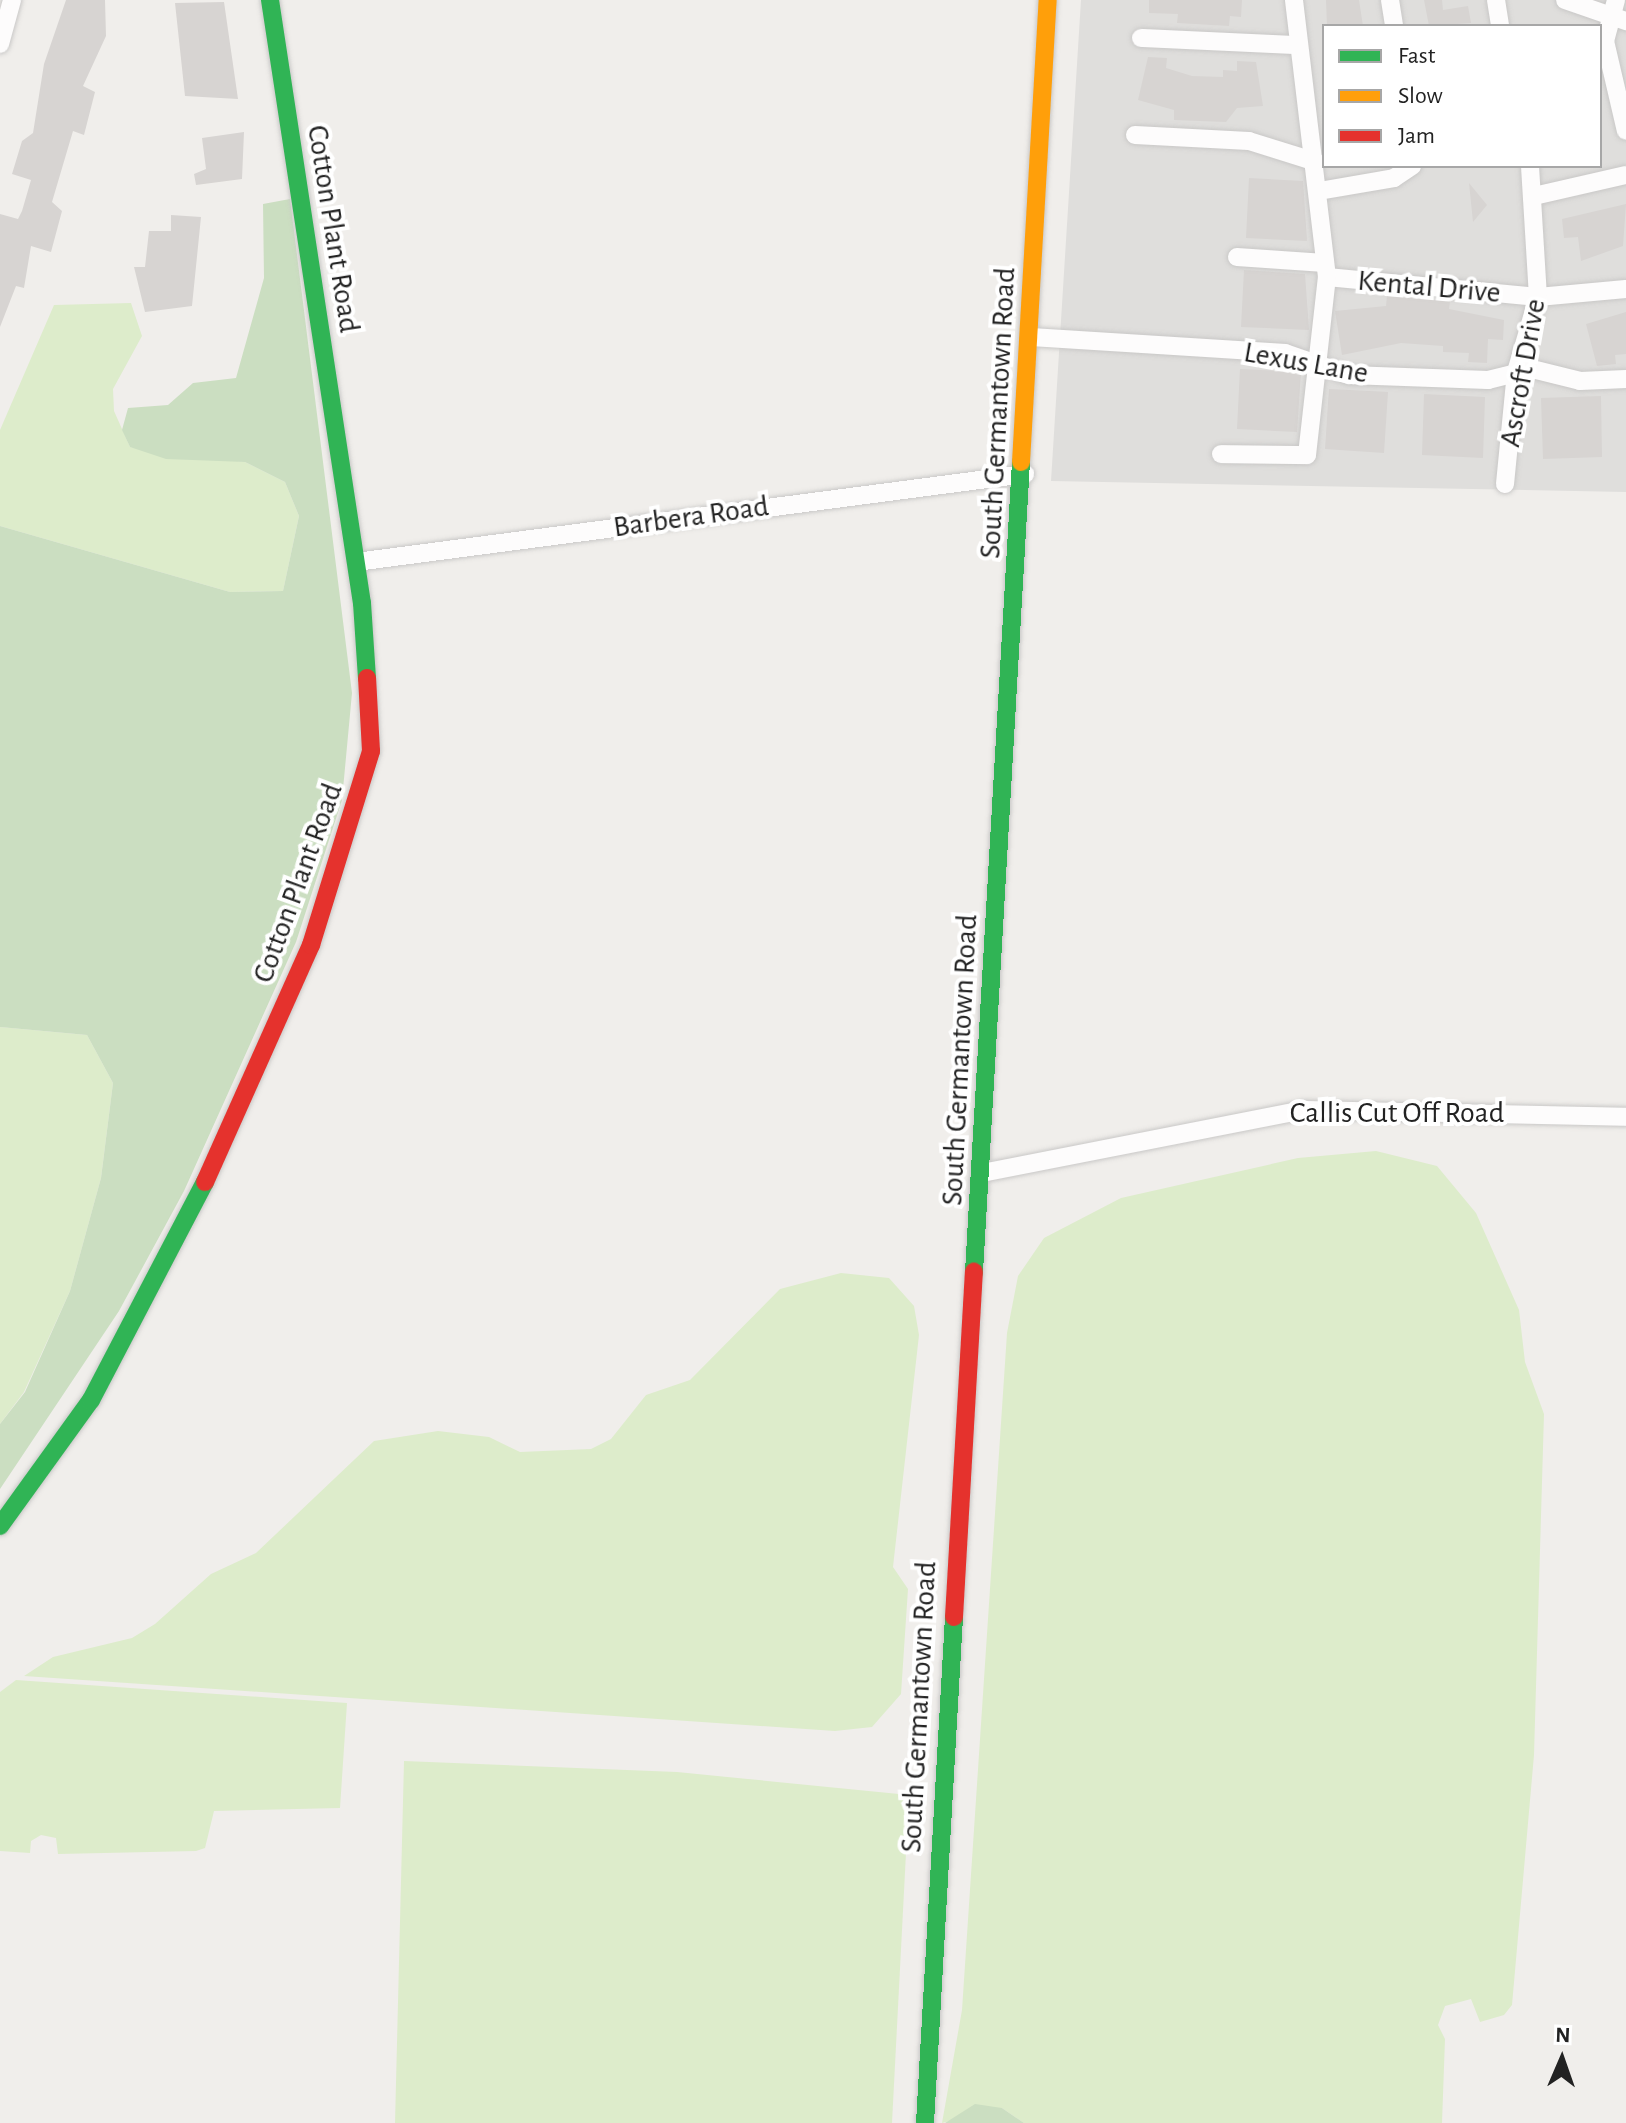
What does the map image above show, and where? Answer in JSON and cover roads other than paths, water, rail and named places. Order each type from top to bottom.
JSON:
[{"type":"main road","name":"Cotton Plant Road","points":[[0,1526],[91,1400],[175,1249],[339,870],[371,751],[356,562],[270,0]]},
{"type":"main road","name":"South Germantown Road","points":[[925,2123],[1025,474],[1048,0]]},
{"type":"street","points":[[0,42],[12,0]]},
{"type":"street","points":[[1221,454],[1307,455],[1326,270],[1316,162],[1296,45],[1294,0]]},
{"type":"street","points":[[1390,0],[1394,24]]},
{"type":"street","points":[[1496,0],[1500,24]]},
{"type":"street","points":[[1565,0],[1619,13],[1605,41],[1626,131]]},
{"type":"street","points":[[1141,38],[1296,45]]},
{"type":"street","points":[[1135,135],[1262,143],[1316,162]]},
{"type":"street","points":[[1319,191],[1394,178],[1409,168]]},
{"type":"street","name":"Ascroft Drive","points":[[1505,484],[1516,372],[1538,297],[1530,168]]},
{"type":"street","points":[[1534,196],[1626,175]]},
{"type":"street","name":"Kental Drive","points":[[1237,257],[1538,297],[1626,289]]},
{"type":"street","name":"Lexus Lane","points":[[1031,337],[1285,353],[1349,375],[1458,380],[1516,372],[1626,379]]},
{"type":"street","name":"Barbera Road","points":[[356,562],[1025,474]]},
{"type":"street","name":"Callis Cut Off Road","points":[[982,1173],[1303,1110],[1626,1117]]}]
